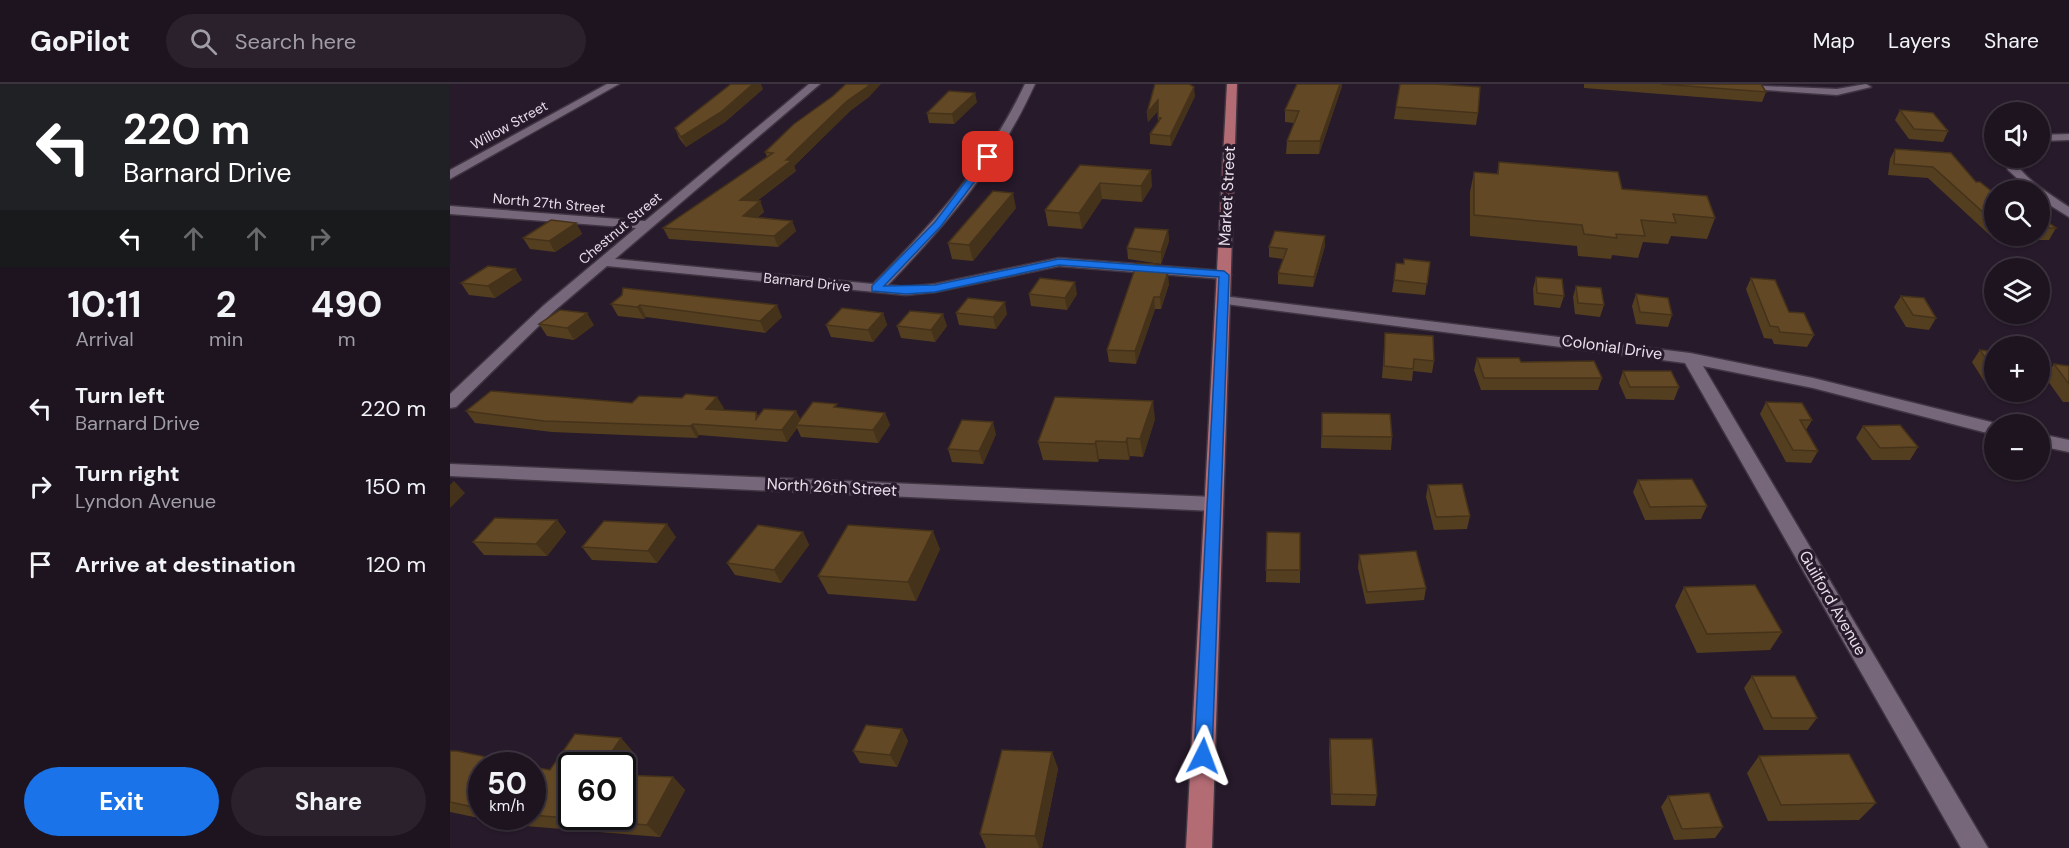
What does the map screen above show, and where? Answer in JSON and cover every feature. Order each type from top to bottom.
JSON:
[{"type":"main road","name":"Market Street","points":[[1199,848],[1232,84]]},
{"type":"street","name":"Willow Street","points":[[450,175],[614,84]]},
{"type":"street","name":"Chestnut Street","points":[[450,403],[548,309],[815,84]]},
{"type":"street","points":[[876,289],[938,224],[979,171],[1007,131],[1030,84]]},
{"type":"street","points":[[1721,84],[1837,92],[1866,87]]},
{"type":"street","points":[[2050,138],[2066,137]]},
{"type":"street","points":[[2012,168],[2026,180]]},
{"type":"street","points":[[2050,199],[2069,213]]},
{"type":"street","name":"North 27th Street","points":[[450,210],[646,225]]},
{"type":"street","name":"Barnard Drive","points":[[603,262],[906,291],[935,288],[1059,262],[1224,275]]},
{"type":"street","name":"Colonial Drive","points":[[1223,300],[1578,341],[1690,358],[1813,383],[1984,426]]},
{"type":"street","name":"Guilford Avenue","points":[[1690,358],[1975,848]]},
{"type":"street","points":[[2050,442],[2069,446]]},
{"type":"street","name":"North 26th Street","points":[[450,470],[1214,504]]},
{"type":"building","points":[[731,84],[753,84],[721,112],[681,137],[675,128]]},
{"type":"building","points":[[846,84],[870,84],[847,101],[786,160],[792,160],[740,200],[760,201],[743,216],[792,221],[774,236],[663,228],[773,153],[765,152],[794,124]]},
{"type":"building","points":[[1155,84],[1189,84],[1194,87],[1170,136],[1150,134],[1161,118],[1158,118],[1158,100],[1147,113]]},
{"type":"building","points":[[1297,84],[1340,84],[1320,141],[1287,141],[1299,111],[1285,110]]},
{"type":"building","points":[[1400,84],[1480,87],[1478,113],[1396,107]]},
{"type":"building","points":[[1661,84],[1761,84],[1766,92]]},
{"type":"building","points":[[949,91],[975,93],[952,114],[927,113]]},
{"type":"building","points":[[1900,110],[1933,113],[1948,131],[1914,129]]},
{"type":"building","points":[[1895,149],[1951,153],[1976,182],[1984,185],[1984,213],[1933,167],[1894,164]]},
{"type":"building","points":[[1499,162],[1618,172],[1622,189],[1707,196],[1715,218],[1673,214],[1676,223],[1641,220],[1645,236],[1616,234],[1617,238],[1584,234],[1582,225],[1474,215],[1474,172],[1498,174]]},
{"type":"building","points":[[1080,165],[1151,170],[1141,186],[1100,183],[1079,213],[1045,210]]},
{"type":"building","points":[[993,191],[1013,193],[969,245],[948,243]]},
{"type":"building","points":[[551,220],[576,223],[549,241],[523,238]]},
{"type":"building","points":[[1135,228],[1168,230],[1161,252],[1127,248]]},
{"type":"building","points":[[1275,231],[1325,236],[1314,277],[1278,273],[1287,249],[1269,247]]},
{"type":"building","points":[[1404,259],[1430,262],[1427,284],[1394,280],[1396,263],[1404,264]]},
{"type":"building","points":[[1137,263],[1156,264],[1154,271],[1168,272],[1160,297],[1154,297],[1135,351],[1107,350]]},
{"type":"building","points":[[488,266],[515,269],[488,286],[461,283]]},
{"type":"building","points":[[1536,277],[1562,279],[1564,296],[1537,293]]},
{"type":"building","points":[[1040,278],[1075,282],[1065,298],[1029,294]]},
{"type":"building","points":[[1751,278],[1775,280],[1789,312],[1804,313],[1814,335],[1780,332],[1778,327],[1770,326]]},
{"type":"building","points":[[1576,286],[1601,288],[1604,305],[1578,303]]},
{"type":"building","points":[[623,288],[777,305],[760,321],[640,305],[637,307],[611,304],[622,295]]},
{"type":"building","points":[[1636,294],[1668,298],[1672,315],[1640,312]]},
{"type":"building","points":[[1901,296],[1924,298],[1936,318],[1913,315]]},
{"type":"building","points":[[968,298],[1005,302],[993,317],[956,313]]},
{"type":"building","points":[[842,308],[883,313],[868,330],[826,325]]},
{"type":"building","points":[[560,310],[587,313],[567,328],[539,324]]},
{"type":"building","points":[[910,311],[943,314],[931,330],[897,326]]},
{"type":"building","points":[[1385,333],[1433,336],[1434,361],[1414,359],[1413,369],[1384,366]]},
{"type":"building","points":[[1477,358],[1519,358],[1521,362],[1594,361],[1602,378],[1484,378]]},
{"type":"building","points":[[2054,364],[2069,366],[2069,384]]},
{"type":"building","points":[[1623,371],[1671,371],[1679,387],[1630,387]]},
{"type":"building","points":[[491,391],[632,403],[639,396],[682,398],[686,394],[717,397],[706,409],[756,412],[756,419],[764,409],[796,411],[782,430],[693,424],[690,426],[544,421],[466,411]]},
{"type":"building","points":[[1055,397],[1153,401],[1140,439],[1127,438],[1126,442],[1096,441],[1095,444],[1038,442]]},
{"type":"building","points":[[813,402],[885,413],[873,430],[796,425]]},
{"type":"building","points":[[1766,402],[1802,403],[1812,420],[1800,420],[1818,451],[1793,450]]},
{"type":"building","points":[[1322,413],[1390,414],[1392,437],[1322,436]]},
{"type":"building","points":[[962,420],[993,422],[979,451],[948,449]]},
{"type":"building","points":[[1900,425],[1918,447],[1880,448],[1863,426]]},
{"type":"building","points":[[1692,479],[1707,506],[1650,507],[1638,480]]},
{"type":"building","points":[[1462,484],[1470,516],[1436,517],[1428,485]]},
{"type":"building","points":[[495,518],[557,520],[536,544],[473,542]]},
{"type":"building","points":[[604,521],[667,524],[648,551],[582,547]]},
{"type":"building","points":[[758,525],[803,532],[774,570],[727,563]]},
{"type":"building","points":[[848,525],[933,531],[908,582],[818,576]]},
{"type":"building","points":[[1267,532],[1300,533],[1300,570],[1266,570]]},
{"type":"building","points":[[1416,551],[1426,588],[1367,592],[1359,555]]},
{"type":"building","points":[[1755,585],[1782,632],[1707,634],[1684,587]]},
{"type":"building","points":[[1752,676],[1795,676],[1817,718],[1772,718]]},
{"type":"building","points":[[866,725],[902,729],[890,755],[853,751]]},
{"type":"building","points":[[575,734],[621,738],[612,752],[562,752]]},
{"type":"building","points":[[1330,739],[1372,739],[1377,795],[1332,794]]},
{"type":"building","points":[[1002,750],[1052,752],[1035,836],[980,834]]},
{"type":"building","points":[[450,751],[468,753],[468,806],[450,802]]},
{"type":"building","points":[[1849,754],[1876,803],[1781,805],[1759,756]]},
{"type":"building","points":[[558,758],[558,817],[546,816],[546,769],[550,770]]},
{"type":"building","points":[[636,776],[673,777],[647,825],[636,824]]},
{"type":"building","points":[[1709,793],[1723,827],[1682,829],[1668,796]]},
{"type":"route","points":[[988,157],[938,224],[876,289],[906,291],[935,288],[1035,265],[1059,262],[1224,275],[1203,756]]}]
